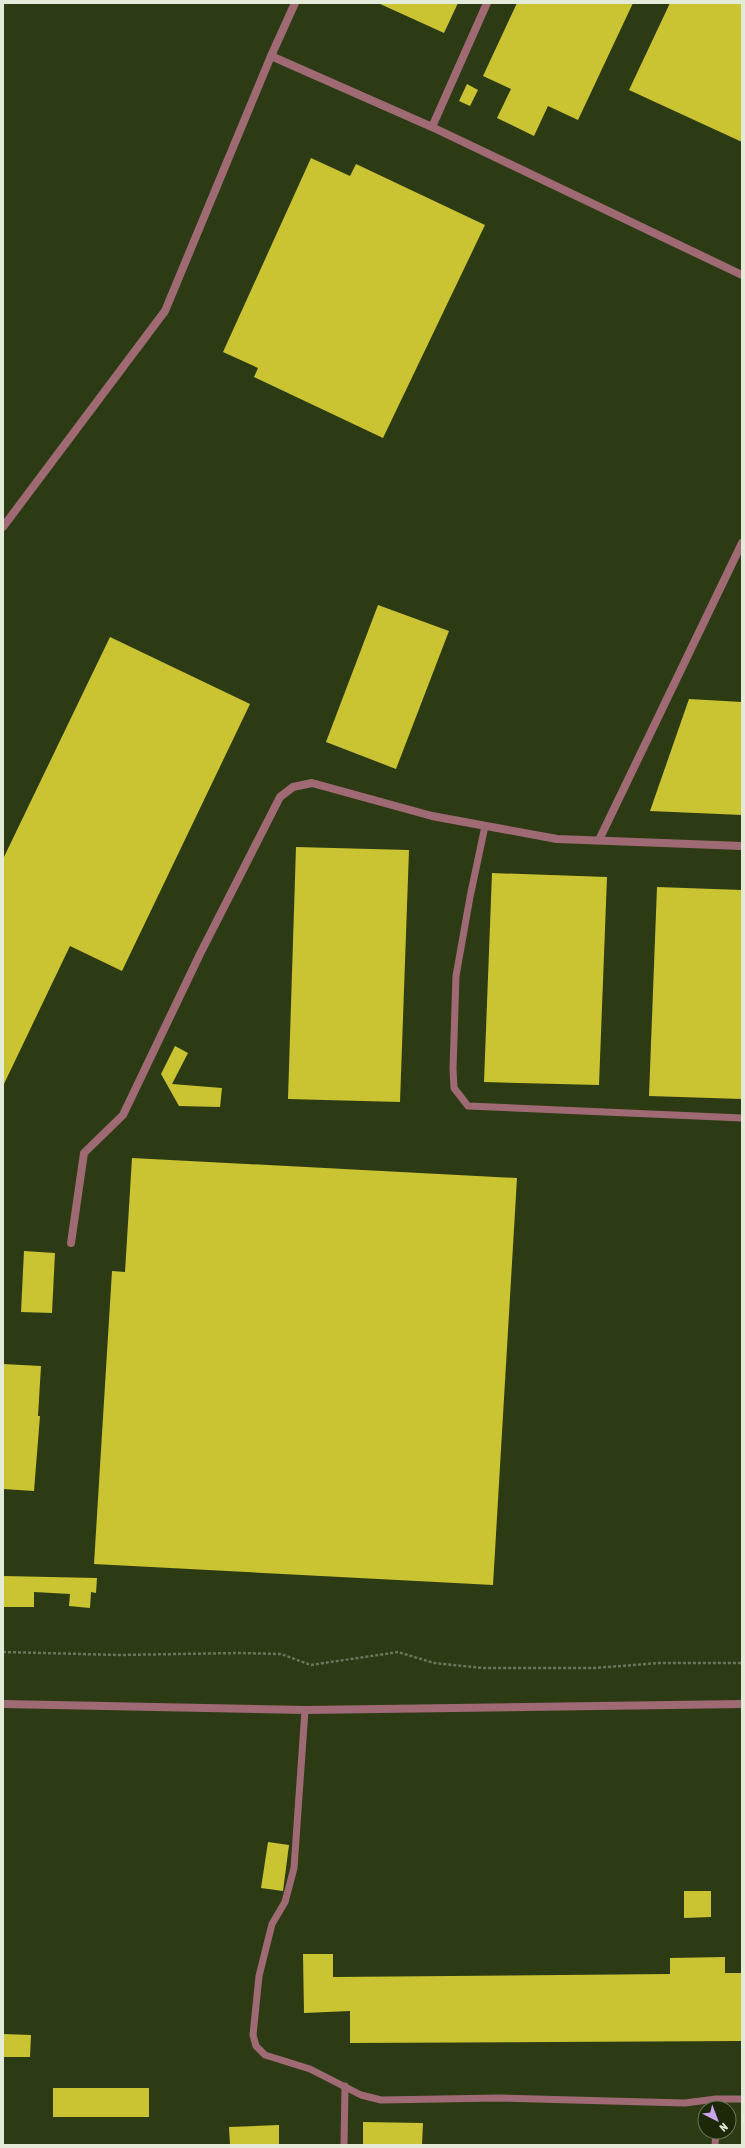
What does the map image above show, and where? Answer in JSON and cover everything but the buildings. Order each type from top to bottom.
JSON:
[{"type":"street","points":[[3,527],[165,311],[270,56],[295,3]]},
{"type":"street","points":[[432,127],[487,3]]},
{"type":"street","points":[[270,56],[432,127],[742,275]]},
{"type":"street","points":[[599,840],[742,542]]},
{"type":"street","points":[[71,1243],[84,1153],[122,1115],[200,954],[280,797],[292,787],[312,783],[432,816],[557,839],[742,846]]},
{"type":"street","points":[[3,1704],[305,1710],[742,1704]]},
{"type":"lane","points":[[486,826],[470,897],[456,976],[453,1069],[454,1088],[460,1097],[468,1106],[742,1118]]},
{"type":"lane","points":[[305,1710],[294,1868],[285,1902],[272,1924],[259,1976],[253,2035],[256,2046],[266,2055],[310,2069],[361,2095],[382,2100],[499,2098],[685,2104],[716,2099],[742,2100]]},
{"type":"lane","points":[[344,2145],[345,2086]]},
{"type":"path","points":[[3,1652],[120,1656],[260,1653],[281,1654],[310,1665],[398,1652],[434,1663],[484,1668],[594,1668],[659,1663],[742,1662]]},
{"type":"shaded area","points":[[3,3],[742,3],[742,2145],[3,2145]]}]
